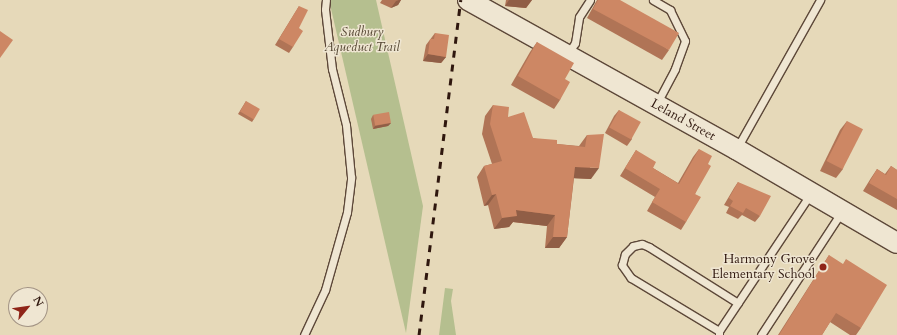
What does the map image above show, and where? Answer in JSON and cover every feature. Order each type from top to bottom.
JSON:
[{"type":"street","name":"Leland Street","points":[[468,0],[736,150],[897,243]]},
{"type":"lane","points":[[304,335],[325,290],[346,212],[351,177],[346,125],[332,69],[324,9],[326,0]]},
{"type":"lane","points":[[567,55],[575,43],[579,17],[590,0]]},
{"type":"lane","points":[[653,0],[670,10],[685,41],[676,69],[656,105]]},
{"type":"lane","points":[[736,150],[820,0]]},
{"type":"lane","points":[[738,303],[649,247],[642,244],[633,246],[625,254],[622,265],[631,278],[719,333],[811,193]]},
{"type":"lane","points":[[761,335],[842,211]]},
{"type":"green space","name":"Sudbury Aqueduct Trail","points":[[329,0],[376,0],[423,206],[406,333]]},
{"type":"green space","points":[[445,288],[453,289],[451,301],[456,335],[439,335]]},
{"type":"building","points":[[598,0],[620,0],[679,33],[669,50],[593,9]]},
{"type":"building","points":[[299,6],[308,10],[299,28],[303,31],[293,47],[279,39]]},
{"type":"building","points":[[0,31],[13,40],[0,58]]},
{"type":"building","points":[[435,33],[449,35],[446,57],[428,54],[430,39],[434,39]]},
{"type":"building","points":[[537,42],[574,63],[565,79],[570,82],[560,100],[518,76]]},
{"type":"building","points":[[246,101],[260,109],[254,119],[240,111]]},
{"type":"building","points":[[493,105],[509,107],[508,117],[524,112],[533,138],[557,140],[557,144],[585,147],[587,135],[604,134],[599,168],[575,167],[567,237],[553,237],[555,215],[516,210],[517,216],[502,218],[496,194],[492,195],[484,166],[502,161],[490,124]]},
{"type":"building","points":[[619,110],[641,122],[631,140],[609,127]]},
{"type":"building","points":[[389,112],[391,123],[375,126],[373,115]]},
{"type":"building","points":[[847,121],[863,129],[843,169],[827,161]]},
{"type":"building","points":[[699,149],[712,156],[708,164],[711,166],[695,194],[701,197],[686,222],[652,202],[660,189],[625,168],[636,150],[656,162],[653,168],[679,184]]},
{"type":"building","points":[[891,166],[897,170],[897,199],[869,183],[877,169],[886,175]]},
{"type":"building","points":[[738,182],[771,196],[760,216],[746,208],[743,213],[730,206],[733,201],[729,198]]},
{"type":"building","points":[[829,255],[843,264],[846,259],[887,285],[861,328],[836,313],[822,335],[779,335]]},
{"type":"railway","points":[[419,335],[461,0]]},
{"type":"place","name":"Harmony Grove Elementary School","points":[[823,267]]}]
